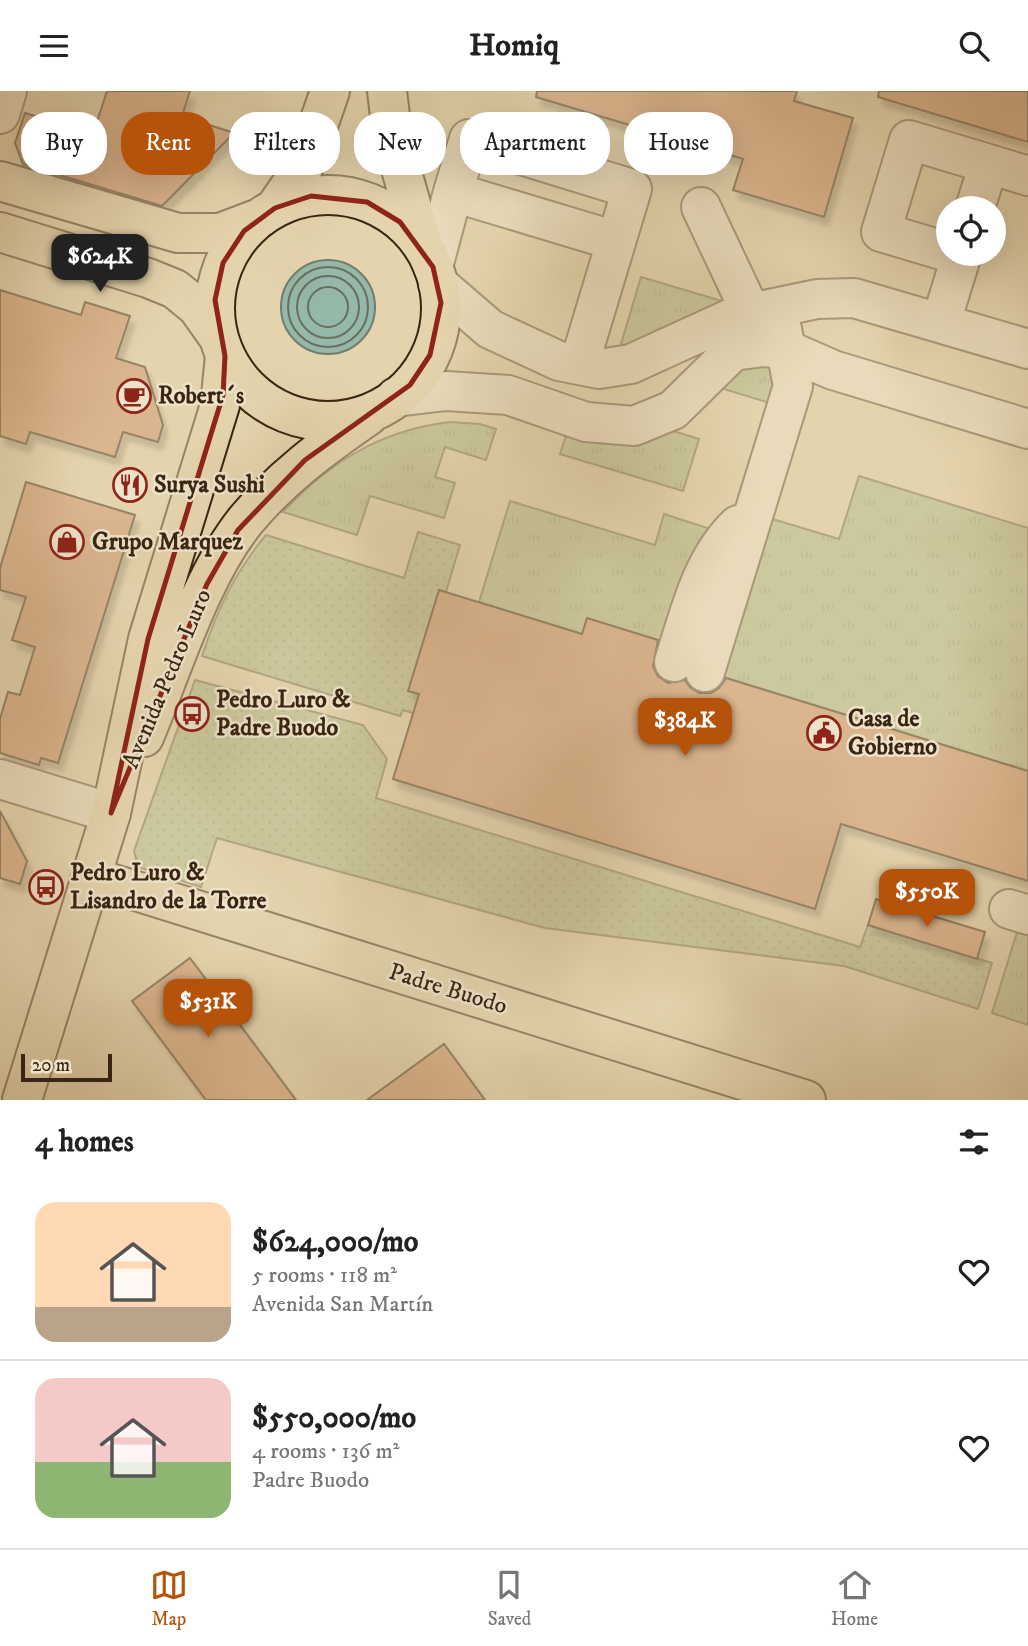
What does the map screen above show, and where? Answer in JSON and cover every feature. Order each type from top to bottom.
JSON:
[{"type":"main road","points":[[222,347],[215,300],[223,263],[232,246],[267,213],[304,166],[330,91]]},
{"type":"main road","points":[[0,232],[149,278],[175,289],[197,307],[247,387],[276,408],[293,415],[311,419],[347,419],[389,402],[421,371],[437,338],[440,303],[393,141],[387,91]]},
{"type":"main road","points":[[0,181],[177,233],[220,233],[311,196],[330,195],[368,202],[400,222],[432,268]]},
{"type":"main road","name":"Avenida Pedro Luro","points":[[111,813],[148,639],[220,405],[222,347]]},
{"type":"main road","name":"Avenida Pedro Luro","points":[[22,1100],[111,813],[206,584],[247,519],[288,475],[389,402]]},
{"type":"main road","name":"Padre Buodo","points":[[91,877],[806,1100]]},
{"type":"street","points":[[0,114],[7,91]]},
{"type":"street","points":[[579,365],[632,188],[469,139],[432,268],[490,329],[559,361],[579,365],[599,369],[631,365],[736,316],[817,299],[855,298],[1028,349]]},
{"type":"street","points":[[936,248],[881,232],[909,140],[1028,176]]},
{"type":"street","points":[[979,196],[989,164]]},
{"type":"street","points":[[453,192],[616,241]]},
{"type":"street","points":[[690,667],[699,585],[724,538],[750,524],[793,386],[785,349],[765,309],[701,207]]},
{"type":"street","points":[[941,322],[953,266]]},
{"type":"street","points":[[389,402],[446,391],[508,395],[586,422],[634,426],[673,410],[733,351],[762,347],[785,349],[833,370],[1028,429]]},
{"type":"street","points":[[0,779],[111,813]]},
{"type":"highlighted area","points":[[311,196],[367,202],[400,222],[433,267],[441,303],[430,355],[410,385],[305,460],[238,530],[207,584],[111,813],[148,639],[223,395],[225,356],[215,300],[223,263],[244,231],[275,208]]},
{"type":"green space","points":[[641,277],[732,304],[618,354]]},
{"type":"green space","points":[[765,362],[774,382],[770,403],[714,386],[722,374]]},
{"type":"green space","points":[[450,422],[480,424],[496,429],[486,460],[445,447],[435,477],[455,483],[444,518],[370,496],[357,535],[283,512],[319,478],[358,451],[401,432]]},
{"type":"green space","points":[[667,429],[699,439],[683,491],[560,454],[567,433],[596,441],[617,443]]},
{"type":"green space","points":[[859,476],[1028,528],[1028,771],[687,666],[769,518],[839,539]]},
{"type":"green space","points":[[510,501],[655,545],[664,514],[717,531],[656,657],[479,602]]},
{"type":"green space","points":[[418,532],[460,545],[446,592],[439,590],[409,691],[639,762],[622,778],[403,710],[400,716],[202,656],[228,592],[266,535],[404,578]]},
{"type":"green space","points":[[195,680],[363,725],[387,759],[376,798],[860,947],[868,925],[992,963],[978,1009],[844,966],[545,928],[217,838],[201,887],[138,867],[134,851]]},
{"type":"green space","points":[[1017,932],[1028,935],[1028,1025],[992,1013]]},
{"type":"water","points":[[328,260],[346,264],[361,274],[371,289],[375,307],[371,325],[361,340],[346,350],[328,354],[310,350],[295,340],[285,325],[281,307],[285,289],[295,274],[310,264]]},
{"type":"building","points":[[107,91],[190,91],[183,112],[121,112],[121,175],[193,175],[162,206],[59,175],[107,175],[107,112],[100,112]]},
{"type":"building","points":[[537,91],[797,91],[794,101],[853,118],[824,217],[733,190],[743,159],[733,156],[733,112],[624,112],[624,123],[610,119],[610,112],[586,112],[536,97]]},
{"type":"building","points":[[879,91],[1028,91],[1028,142],[878,97]]},
{"type":"building","points":[[21,125],[21,159],[15,143]]},
{"type":"building","points":[[215,127],[229,131],[229,138],[215,152]]},
{"type":"building","points":[[0,290],[81,315],[85,302],[130,316],[116,358],[145,367],[163,425],[158,442],[123,432],[115,457],[30,432],[26,444],[0,436]]},
{"type":"building","points":[[26,482],[135,515],[58,763],[41,758],[39,765],[0,753],[0,719],[8,692],[20,695],[35,647],[12,640],[26,597],[0,590],[0,568]]},
{"type":"building","name":"Casa de Gobierno","points":[[439,590],[582,634],[587,618],[658,640],[653,666],[658,676],[668,683],[685,680],[699,693],[711,693],[719,688],[726,678],[1028,771],[1028,881],[841,824],[815,909],[393,779],[419,694],[408,691]]},
{"type":"building","points":[[0,811],[27,861],[20,884],[0,878]]},
{"type":"building","points":[[876,899],[985,932],[977,959],[868,925]]},
{"type":"building","points":[[190,958],[296,1100],[206,1100],[132,1001]]},
{"type":"building","points":[[444,1044],[485,1100],[367,1100]]},
{"type":"place","name":"Robert´s","points":[[134,396]]},
{"type":"place","name":"Surya Sushi","points":[[130,485]]},
{"type":"place","name":"Grupo Marquez","points":[[67,542]]},
{"type":"place","name":"Pedro Luro & Padre Buodo","points":[[192,714]]},
{"type":"place","name":"Casa de Gobierno","points":[[824,733]]},
{"type":"place","name":"Pedro Luro & Lisandro de la Torre","points":[[46,887]]}]
